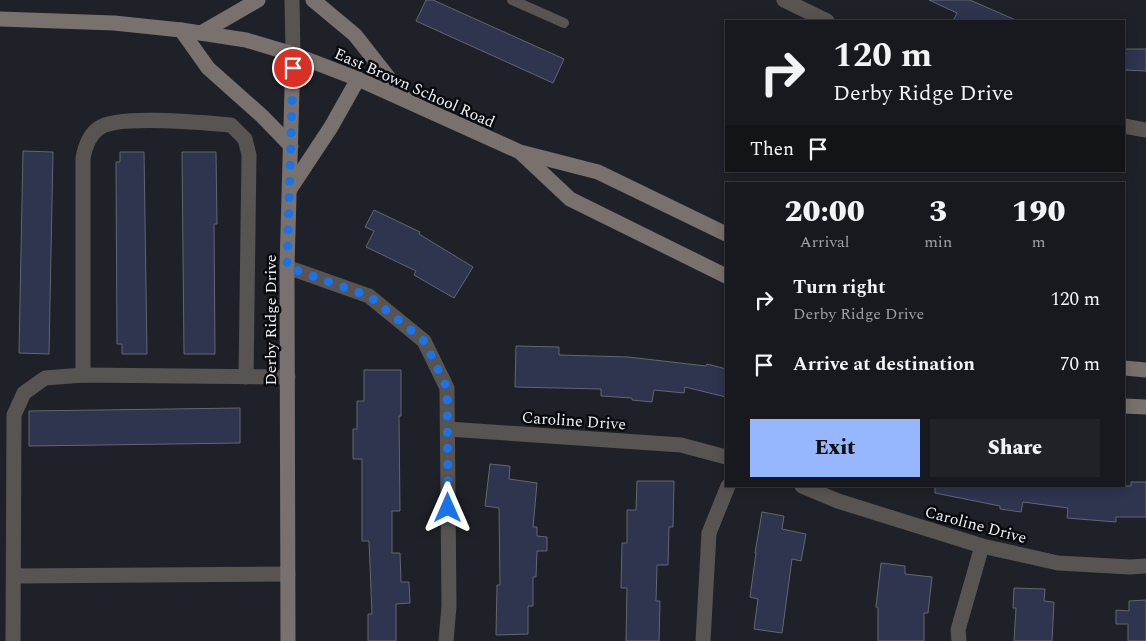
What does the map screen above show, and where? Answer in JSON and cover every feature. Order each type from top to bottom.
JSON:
[{"type":"main road","points":[[201,33],[258,0]]},
{"type":"main road","points":[[313,0],[355,35],[408,103]]},
{"type":"main road","name":"East Brown School Road","points":[[0,19],[114,23],[246,40],[293,54],[358,79],[520,152],[598,172],[725,234]]},
{"type":"main road","points":[[180,30],[208,68],[262,116],[291,146]]},
{"type":"main road","name":"Derby Ridge Drive","points":[[288,641],[287,267],[293,54]]},
{"type":"main road","points":[[289,190],[331,127],[358,79]]},
{"type":"main road","name":"East Brown School Road","points":[[520,152],[570,199],[725,276]]},
{"type":"main road","points":[[1125,368],[1146,370]]},
{"type":"main road","points":[[1125,406],[1146,407]]},
{"type":"street","name":"Derby Ridge Drive","points":[[292,0],[293,54]]},
{"type":"street","points":[[784,0],[825,20]]},
{"type":"street","points":[[83,375],[83,168],[85,148],[90,137],[100,127],[123,121],[160,120],[231,125],[245,139],[249,155],[246,376]]},
{"type":"street","points":[[1125,126],[1146,130]]},
{"type":"street","points":[[287,267],[369,296],[424,341],[447,388],[449,606],[446,641]]},
{"type":"street","points":[[13,641],[14,415],[24,393],[45,378],[83,375],[288,377]]},
{"type":"street","name":"Caroline Drive","points":[[448,429],[681,445],[725,458]]},
{"type":"street","points":[[703,641],[709,533],[728,487]]},
{"type":"street","name":"Caroline Drive","points":[[804,487],[838,501],[982,546],[1058,563],[1146,566]]},
{"type":"street","points":[[959,641],[958,630],[982,546]]},
{"type":"street","points":[[14,576],[288,574]]},
{"type":"lane","points":[[512,0],[564,23]]},
{"type":"building","points":[[426,0],[433,0],[564,59],[553,83],[416,21]]},
{"type":"building","points":[[929,0],[970,0],[1016,20],[954,20],[957,13]]},
{"type":"building","points":[[1125,49],[1146,49],[1146,71],[1125,70]]},
{"type":"building","points":[[23,151],[53,152],[49,354],[19,353]]},
{"type":"building","points":[[120,152],[144,152],[147,354],[122,354],[122,344],[117,344],[116,162],[120,162]]},
{"type":"building","points":[[182,152],[216,152],[217,224],[214,224],[215,354],[184,354]]},
{"type":"building","points":[[374,210],[420,232],[419,234],[473,267],[454,298],[414,275],[416,271],[366,247],[374,231],[365,227]]},
{"type":"building","points":[[516,346],[559,347],[559,355],[628,357],[706,366],[707,364],[725,369],[725,397],[685,387],[684,393],[654,390],[652,402],[632,400],[632,398],[601,396],[601,389],[515,387]]},
{"type":"building","points":[[364,370],[401,370],[401,416],[399,416],[400,511],[392,511],[392,553],[400,553],[401,582],[409,582],[410,603],[396,604],[396,641],[368,641],[368,614],[372,614],[369,541],[362,541],[362,459],[353,459],[353,429],[357,429],[357,401],[364,401]]},
{"type":"building","points":[[240,408],[240,443],[29,446],[29,411]]},
{"type":"building","points":[[490,464],[510,466],[509,479],[537,483],[533,527],[537,527],[537,536],[547,537],[547,551],[537,551],[536,577],[533,577],[533,606],[528,606],[528,634],[496,635],[497,585],[500,585],[499,508],[485,506]]},
{"type":"building","points":[[637,481],[674,481],[673,527],[669,527],[668,565],[657,565],[656,601],[660,601],[659,641],[626,641],[627,588],[621,588],[622,543],[627,543],[627,510],[636,510]]},
{"type":"building","points":[[1131,482],[1146,482],[1146,517],[1116,517],[1116,522],[1067,518],[1068,508],[1023,502],[1021,512],[1000,509],[1000,506],[935,493],[935,487],[1131,486]]},
{"type":"building","points":[[762,512],[784,516],[782,529],[806,534],[801,561],[792,559],[782,633],[754,629],[758,599],[750,597]]},
{"type":"building","points":[[881,563],[905,566],[905,574],[932,577],[928,613],[924,613],[924,641],[878,641],[878,608],[876,607]]},
{"type":"building","points":[[1014,588],[1045,589],[1044,601],[1054,602],[1052,641],[1014,641],[1016,608],[1013,608]]},
{"type":"building","points":[[1146,600],[1146,641],[1128,641],[1128,624],[1116,624],[1116,610],[1129,611],[1129,601]]},
{"type":"route","points":[[293,68],[287,267],[369,296],[424,341],[447,388],[448,508]]}]
